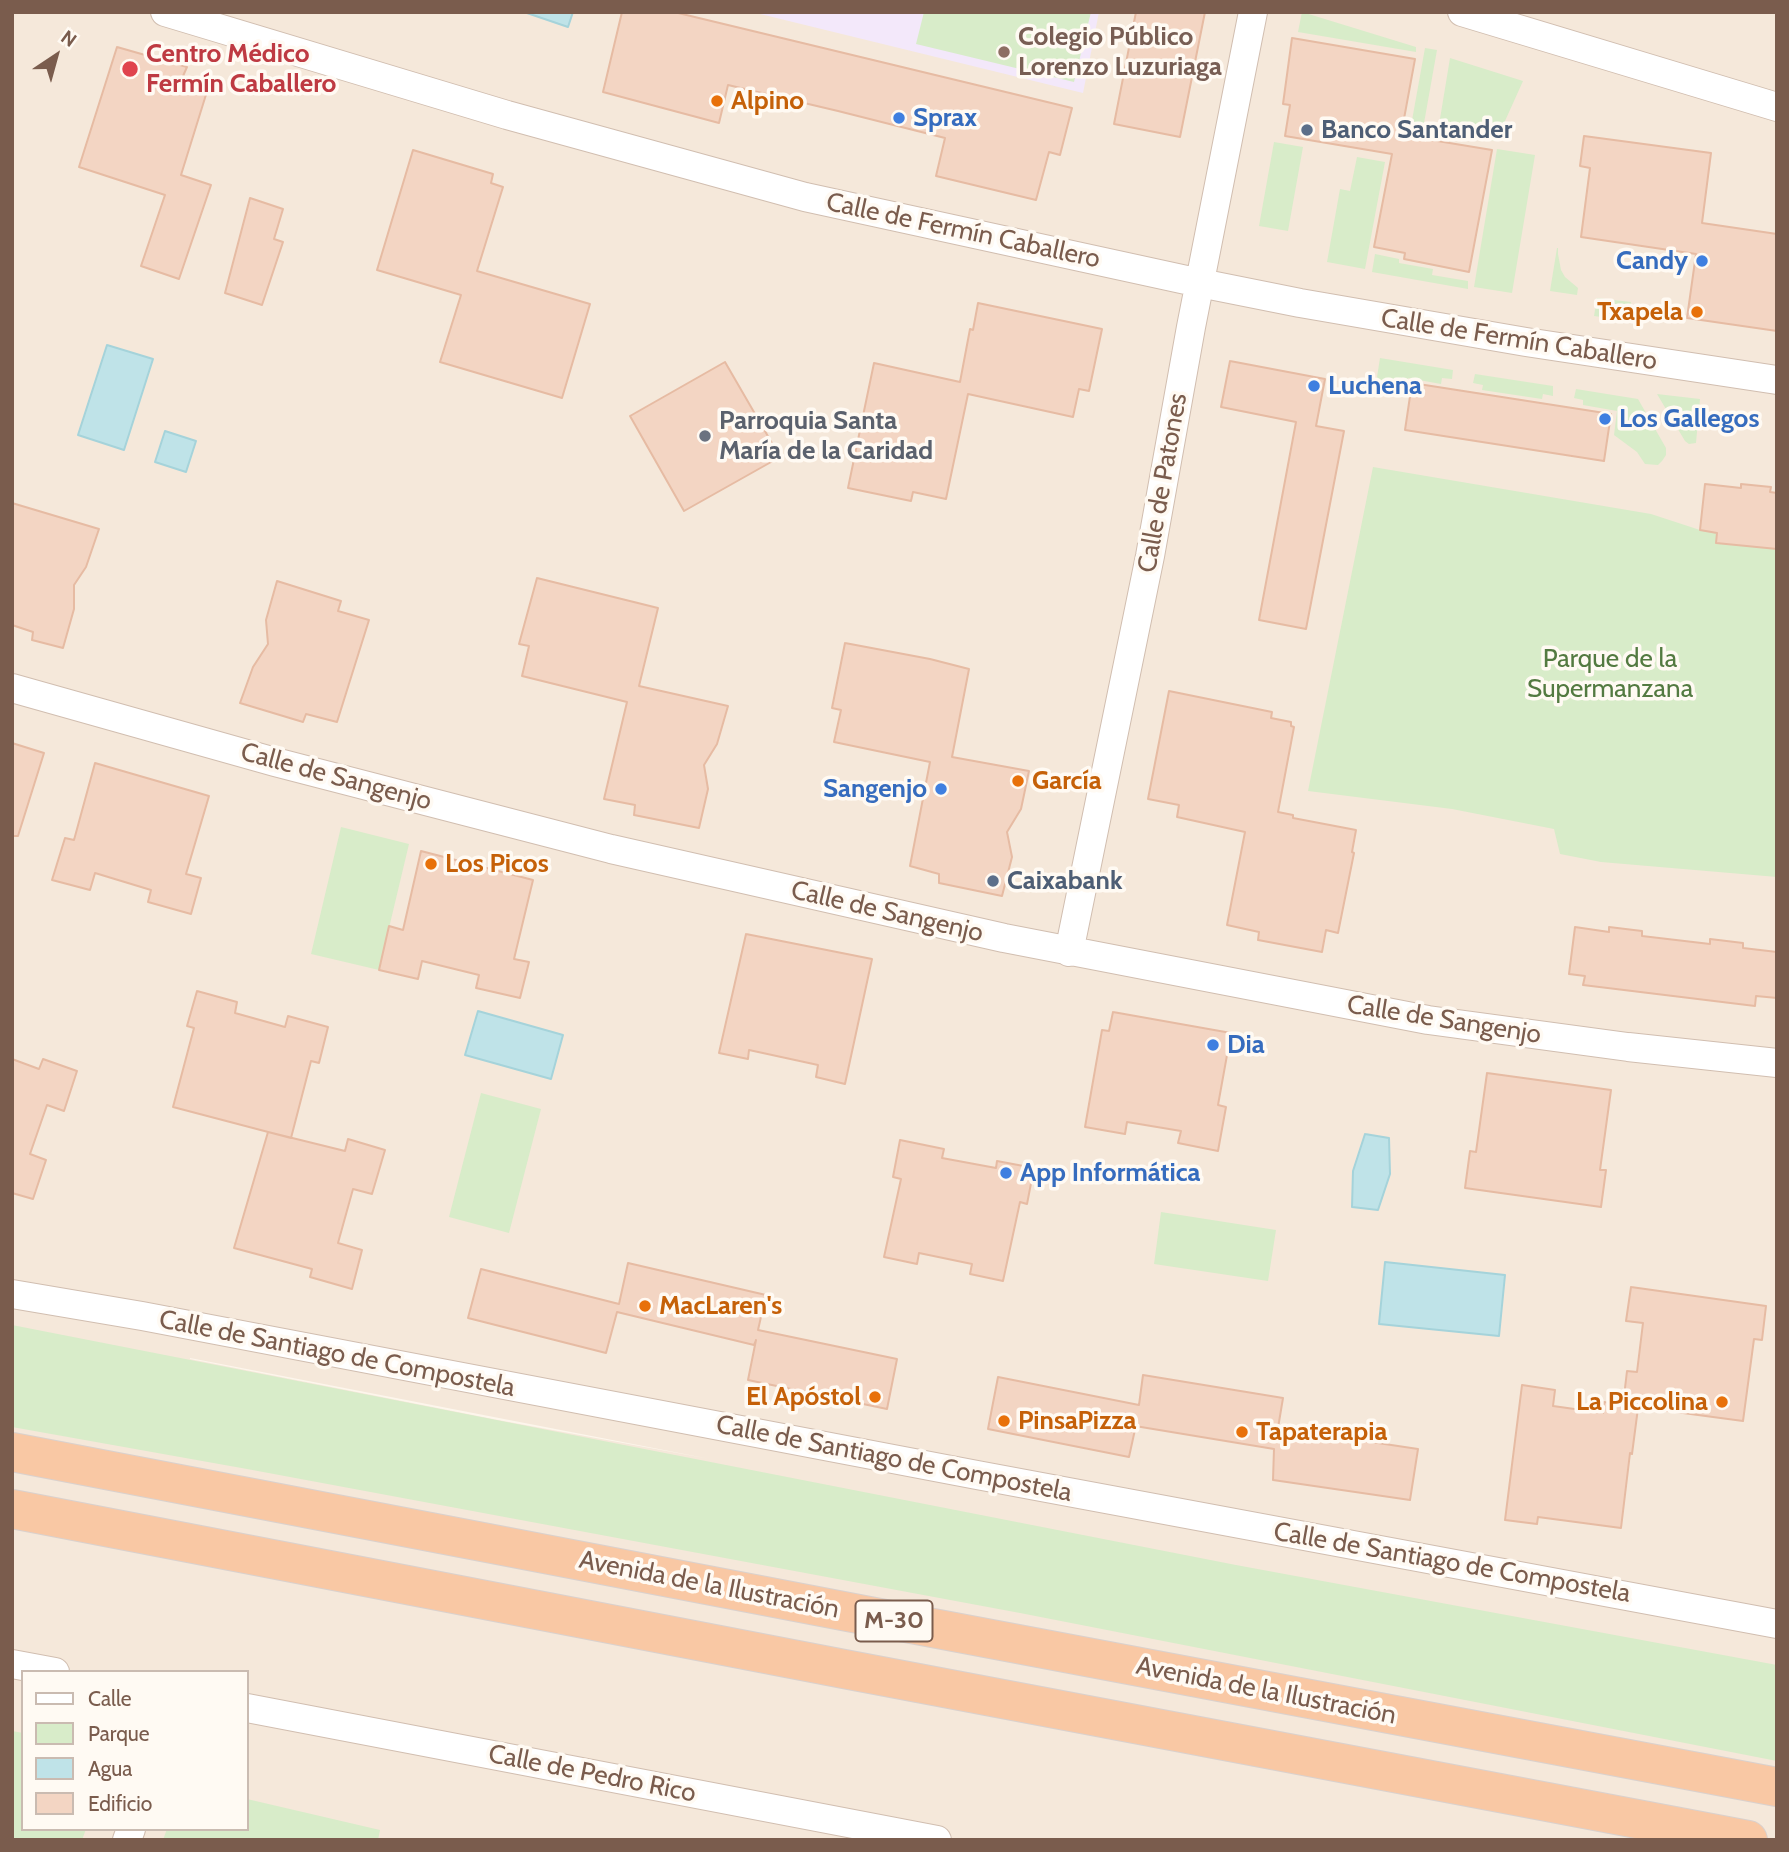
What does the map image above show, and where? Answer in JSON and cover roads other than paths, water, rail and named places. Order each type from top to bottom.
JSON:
[{"type":"highway","name":"Avenida de la Ilustración","points":[[12,1452],[1777,1787]]},
{"type":"highway","name":"M-30","points":[[12,1509],[1748,1840]]},
{"type":"street","name":"Calle de Fermín Caballero","points":[[165,12],[507,115],[805,197],[1300,303],[1526,342],[1777,380]]},
{"type":"street","name":"Calle de Patones","points":[[1069,952],[1150,556],[1253,12]]},
{"type":"street","points":[[1462,12],[1777,107]]},
{"type":"street","name":"Calle de Sangenjo","points":[[12,688],[275,762],[642,857],[1069,952],[1428,1020],[1629,1047],[1777,1063]]},
{"type":"street","name":"Calle de Santiago de Compostela","points":[[12,1294],[142,1316],[1777,1624]]},
{"type":"street","points":[[12,1664],[44,1670]]},
{"type":"street","name":"Calle de Pedro Rico","points":[[248,1708],[937,1840]]},
{"type":"water","points":[[524,12],[573,12],[568,27]]},
{"type":"water","points":[[107,345],[153,359],[124,450],[78,435]]},
{"type":"water","points":[[165,431],[196,441],[186,472],[155,462]]},
{"type":"water","points":[[478,1011],[563,1035],[551,1079],[465,1055]]},
{"type":"water","points":[[1365,1134],[1389,1138],[1390,1174],[1378,1210],[1352,1207],[1353,1171]]},
{"type":"water","points":[[1385,1262],[1505,1275],[1499,1336],[1379,1324]]},
{"type":"place","name":"Colegio Público Lorenzo Luzuriaga","points":[[1004,52]]},
{"type":"place","name":"Centro Médico Fermín Caballero","points":[[130,69]]},
{"type":"place","name":"Alpino","points":[[717,101]]},
{"type":"place","name":"Sprax","points":[[899,118]]},
{"type":"place","name":"Banco Santander","points":[[1307,130]]},
{"type":"place","name":"Candy","points":[[1702,261]]},
{"type":"place","name":"Txapela","points":[[1697,312]]},
{"type":"place","name":"Luchena","points":[[1314,386]]},
{"type":"place","name":"Los Gallegos","points":[[1605,419]]},
{"type":"place","name":"Parroquia Santa María de la Caridad","points":[[705,436]]},
{"type":"place","name":"García","points":[[1018,781]]},
{"type":"place","name":"Sangenjo","points":[[941,789]]},
{"type":"place","name":"Los Picos","points":[[431,864]]},
{"type":"place","name":"Caixabank","points":[[993,881]]},
{"type":"place","name":"Dia","points":[[1213,1045]]},
{"type":"place","name":"App Informática","points":[[1006,1173]]},
{"type":"place","name":"MacLaren's","points":[[645,1306]]},
{"type":"place","name":"El Apóstol","points":[[875,1397]]},
{"type":"place","name":"La Piccolina","points":[[1722,1402]]},
{"type":"place","name":"PinsaPizza","points":[[1004,1421]]},
{"type":"place","name":"Tapaterapia","points":[[1242,1432]]},
{"type":"park label","name":"Parque de la Supermanzana","points":[[1610,674]]}]
